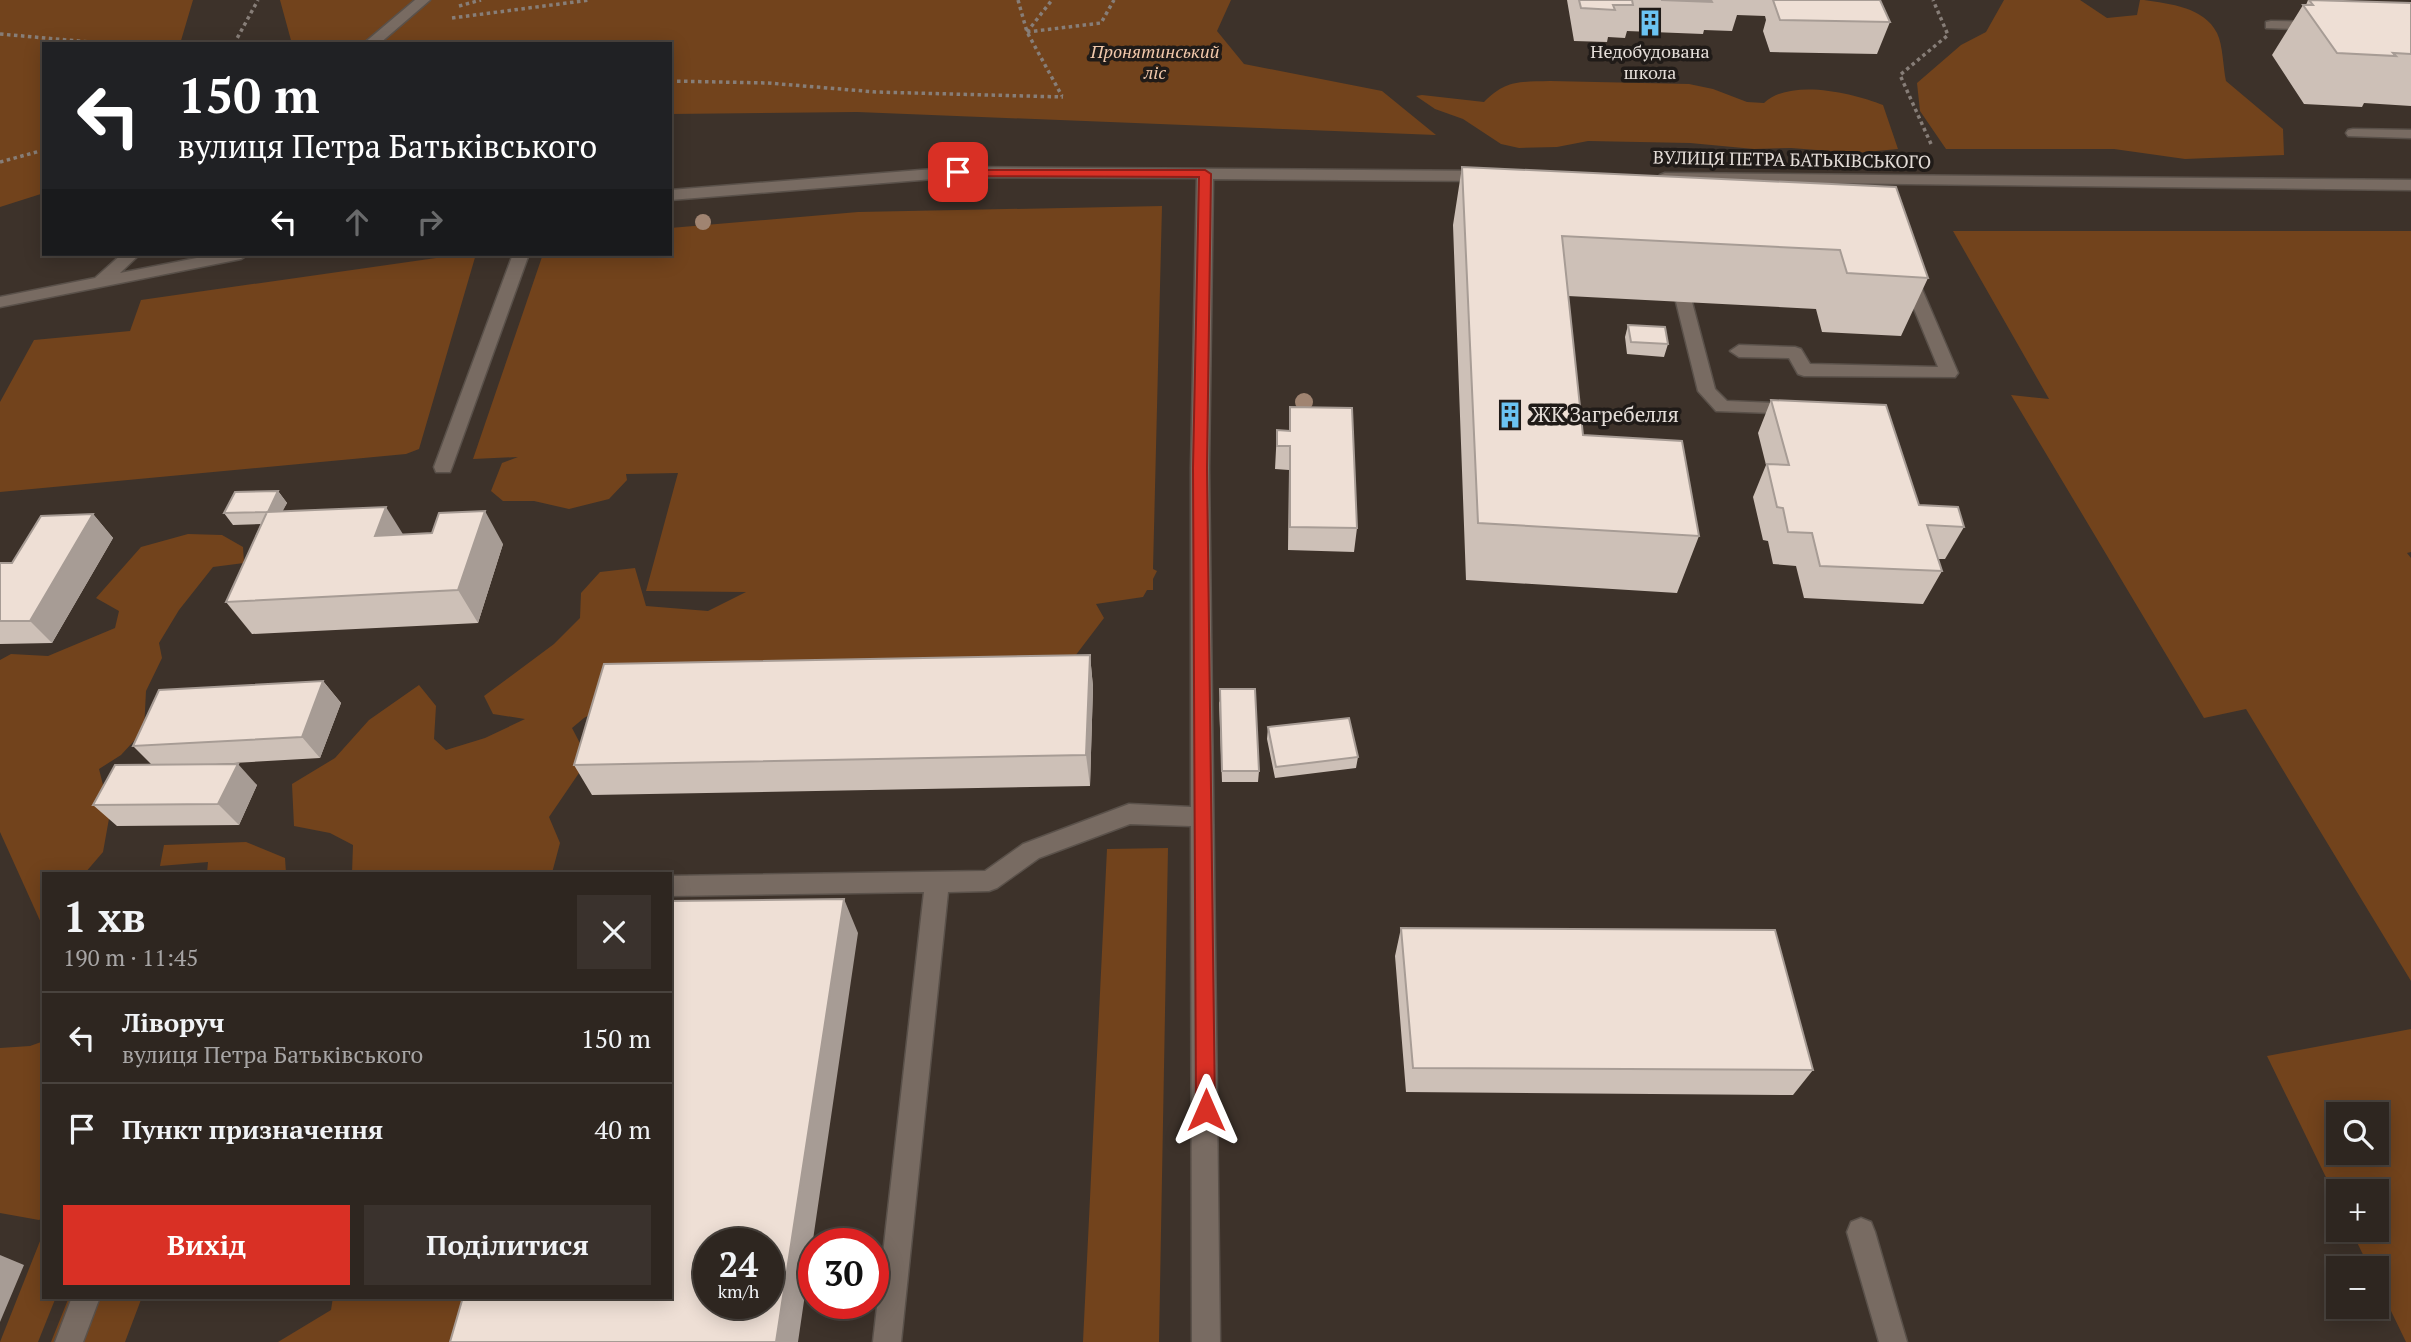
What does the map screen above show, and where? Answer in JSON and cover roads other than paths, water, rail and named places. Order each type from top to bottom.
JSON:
[{"type":"street","points":[[372,42],[424,0]]},
{"type":"street","points":[[2271,25],[2327,26]]},
{"type":"street","points":[[2353,133],[2411,134]]},
{"type":"street","points":[[672,195],[958,172],[1508,176]]},
{"type":"street","points":[[1205,174],[1200,468],[1206,1342]]},
{"type":"street","points":[[1868,180],[1877,202]]},
{"type":"street","name":"ВУЛИЦЯ ПЕТРА БАТЬКІВСЬКОГО","points":[[1658,182],[1947,180],[2411,185]]},
{"type":"street","points":[[102,279],[130,256]]},
{"type":"street","points":[[0,302],[102,279],[230,256]]},
{"type":"street","points":[[443,467],[520,256]]},
{"type":"street","points":[[1739,351],[1796,353],[1804,370],[1949,373],[1902,261]]},
{"type":"street","points":[[0,320],[21,298]]},
{"type":"street","points":[[1684,302],[1707,391],[1722,407],[1812,410]]},
{"type":"street","points":[[672,886],[989,881],[1031,851],[1129,814],[1203,817]]},
{"type":"street","points":[[887,1342],[937,882]]},
{"type":"street","points":[[1861,1232],[1893,1342]]},
{"type":"street","points":[[69,1342],[85,1299]]},
{"type":"place","name":"Недобудована школа","points":[[1650,23]]},
{"type":"place","name":"ЖК Загребелля","points":[[1510,415]]},
{"type":"park label","name":"Пронятинський ліс","points":[[1155,62]]}]
